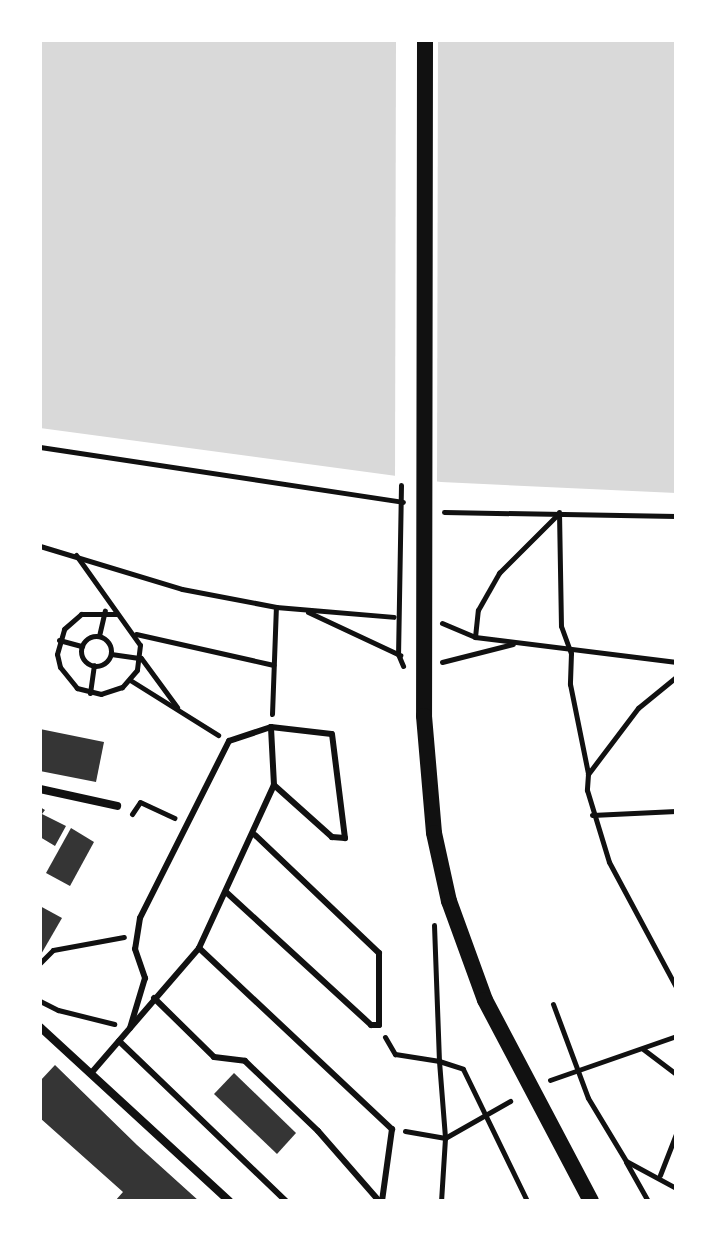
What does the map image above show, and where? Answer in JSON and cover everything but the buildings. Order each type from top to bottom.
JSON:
[{"type":"main road","points":[[425,40],[425,636],[429,800],[449,901],[496,1024],[591,1201]]},
{"type":"street","points":[[40,789],[117,806]]},
{"type":"street","points":[[40,1027],[93,1071],[229,1201]]},
{"type":"lane","points":[[93,1071],[199,948],[255,835],[274,785],[271,727]]},
{"type":"lane","points":[[130,1028],[145,978],[135,949],[137,936],[186,822],[229,741],[271,727],[332,734],[345,838],[332,837],[274,785]]},
{"type":"lane","points":[[226,892],[371,1025],[379,1025],[379,953],[255,835]]},
{"type":"lane","points":[[199,948],[392,1129],[381,1201]]},
{"type":"lane","points":[[154,998],[214,1057],[245,1061],[318,1131],[381,1201]]},
{"type":"lane","points":[[119,1041],[286,1201]]},
{"type":"path","points":[[40,447],[409,503]]},
{"type":"path","points":[[437,510],[676,516]]},
{"type":"path","points":[[475,637],[478,610],[499,573],[559,512]]},
{"type":"path","points":[[559,512],[561,626],[570,649],[570,684],[588,774],[592,815],[609,862],[676,987]]},
{"type":"path","points":[[40,546],[75,554],[182,589],[304,610],[394,617]]},
{"type":"path","points":[[75,554],[116,614],[136,634],[274,665]]},
{"type":"path","points":[[271,727],[275,606]]},
{"type":"path","points":[[304,610],[398,654],[426,663],[518,643]]},
{"type":"path","points":[[116,614],[105,611],[81,614],[59,640],[57,654],[67,679],[90,693],[112,692],[130,680],[141,658]]},
{"type":"path","points":[[59,640],[82,646],[99,636],[105,611]]},
{"type":"path","points":[[437,619],[475,637],[676,662]]},
{"type":"path","points":[[136,634],[141,658],[180,711]]},
{"type":"path","points":[[398,654],[400,635]]},
{"type":"path","points":[[99,636],[107,641],[111,654]]},
{"type":"path","points":[[82,646],[83,656],[94,665]]},
{"type":"path","points":[[90,693],[94,665],[111,654],[141,658]]},
{"type":"path","points":[[588,774],[638,708],[676,677]]},
{"type":"path","points":[[130,680],[229,741]]},
{"type":"path","points":[[117,806],[134,814],[140,802],[186,822]]},
{"type":"path","points":[[592,815],[676,811]]},
{"type":"path","points":[[40,963],[53,950],[137,936]]},
{"type":"path","points":[[553,1004],[588,1098],[648,1201]]},
{"type":"path","points":[[379,1025],[395,1054],[439,1061],[463,1069],[527,1201]]},
{"type":"path","points":[[550,1080],[676,1036]]},
{"type":"path","points":[[642,1048],[676,1074]]},
{"type":"path","points":[[439,1061],[445,1138],[441,1201]]},
{"type":"path","points":[[392,1129],[445,1138],[510,1101]]},
{"type":"path","points":[[660,1175],[676,1134]]},
{"type":"path","points":[[626,1161],[660,1175],[676,1188]]},
{"type":"shaded area","points":[[40,40],[676,40],[676,493],[441,482],[40,428]]},
{"type":"pier","points":[[396,40],[438,40],[437,486],[395,481]]}]
